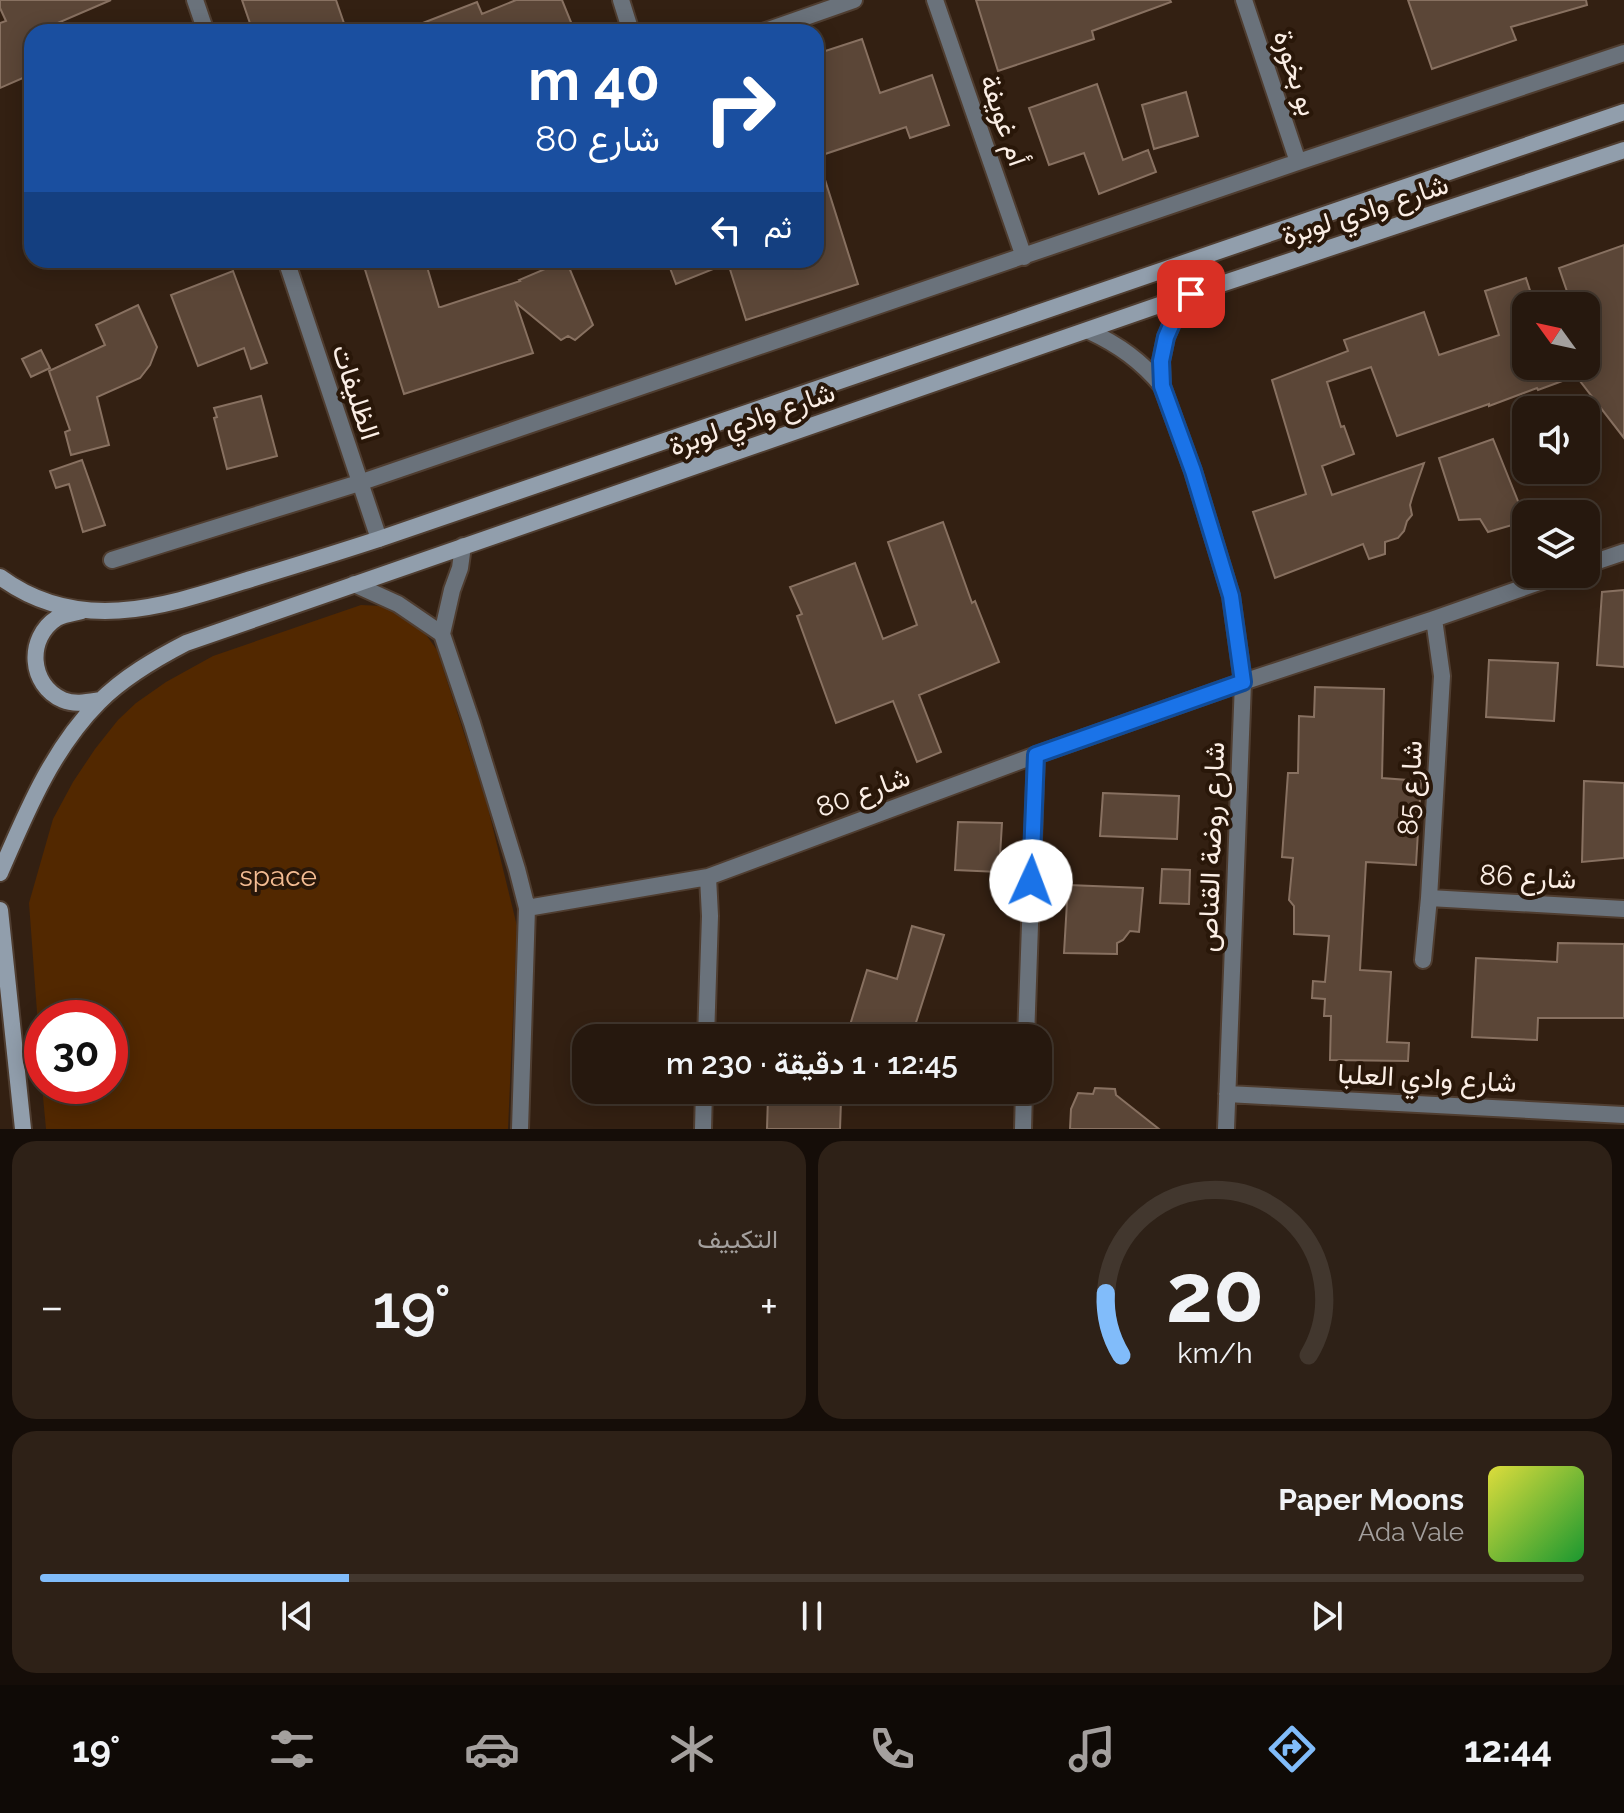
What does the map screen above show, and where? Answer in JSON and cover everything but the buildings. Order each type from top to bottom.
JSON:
[{"type":"street","points":[[195,0],[203,24]]},
{"type":"street","points":[[621,0],[628,24]]},
{"type":"street","points":[[786,24],[854,0]]},
{"type":"street","name":"أم غويفة","points":[[935,0],[1024,257]]},
{"type":"street","name":"بو بخورة","points":[[1244,0],[1298,162]]},
{"type":"street","points":[[112,560],[359,483],[1624,53]]},
{"type":"street","name":"شارع وادي لوبرة","points":[[0,577],[27,594],[83,611],[130,611],[176,603],[379,539],[1624,112]]},
{"type":"street","name":"شارع وادي لوبرة","points":[[0,873],[41,784],[76,728],[101,700],[126,680],[186,643],[1191,294],[1624,150]]},
{"type":"street","name":"الظليفات","points":[[289,268],[379,539]]},
{"type":"street","name":"شارع روضة القناص","points":[[1191,294],[1176,314],[1166,337],[1161,361],[1162,386],[1193,471],[1231,596],[1243,682],[1226,1129]]},
{"type":"street","name":"شارع روضة القناص","points":[[1089,331],[1129,353],[1162,386]]},
{"type":"street","points":[[463,546],[442,634],[527,908],[520,1129]]},
{"type":"street","points":[[1600,560],[1624,552]]},
{"type":"street","points":[[354,584],[398,604],[442,634]]},
{"type":"street","points":[[1243,682],[1522,588]]},
{"type":"street","points":[[83,611],[57,618],[44,630],[36,645],[35,662],[40,679],[50,692],[65,701],[82,703],[101,700]]},
{"type":"street","name":"شارع 85","points":[[1423,960],[1442,676],[1434,619]]},
{"type":"street","name":"شارع 80","points":[[527,908],[708,877],[1243,682]]},
{"type":"street","points":[[1026,1024],[1036,755]]},
{"type":"street","points":[[706,1024],[710,916],[708,877]]},
{"type":"street","name":"شارع 86","points":[[1429,898],[1624,909]]},
{"type":"street","points":[[0,910],[23,1129]]},
{"type":"street","name":"شارع وادي العلبا","points":[[1227,1094],[1624,1115]]},
{"type":"street","points":[[703,1129],[704,1104]]},
{"type":"street","points":[[1023,1129],[1024,1104]]},
{"type":"green space","name":"space","points":[[361,605],[382,606],[402,616],[422,629],[437,650],[487,804],[517,926],[508,1129],[46,1129],[44,1104],[128,1104],[128,1000],[36,1000],[29,903],[53,819],[73,782],[118,720],[166,682],[213,656]]},
{"type":"route","points":[[1031,881],[1036,755],[1243,682],[1231,596],[1193,471],[1162,386],[1161,361],[1166,337],[1176,314],[1191,294]]}]
